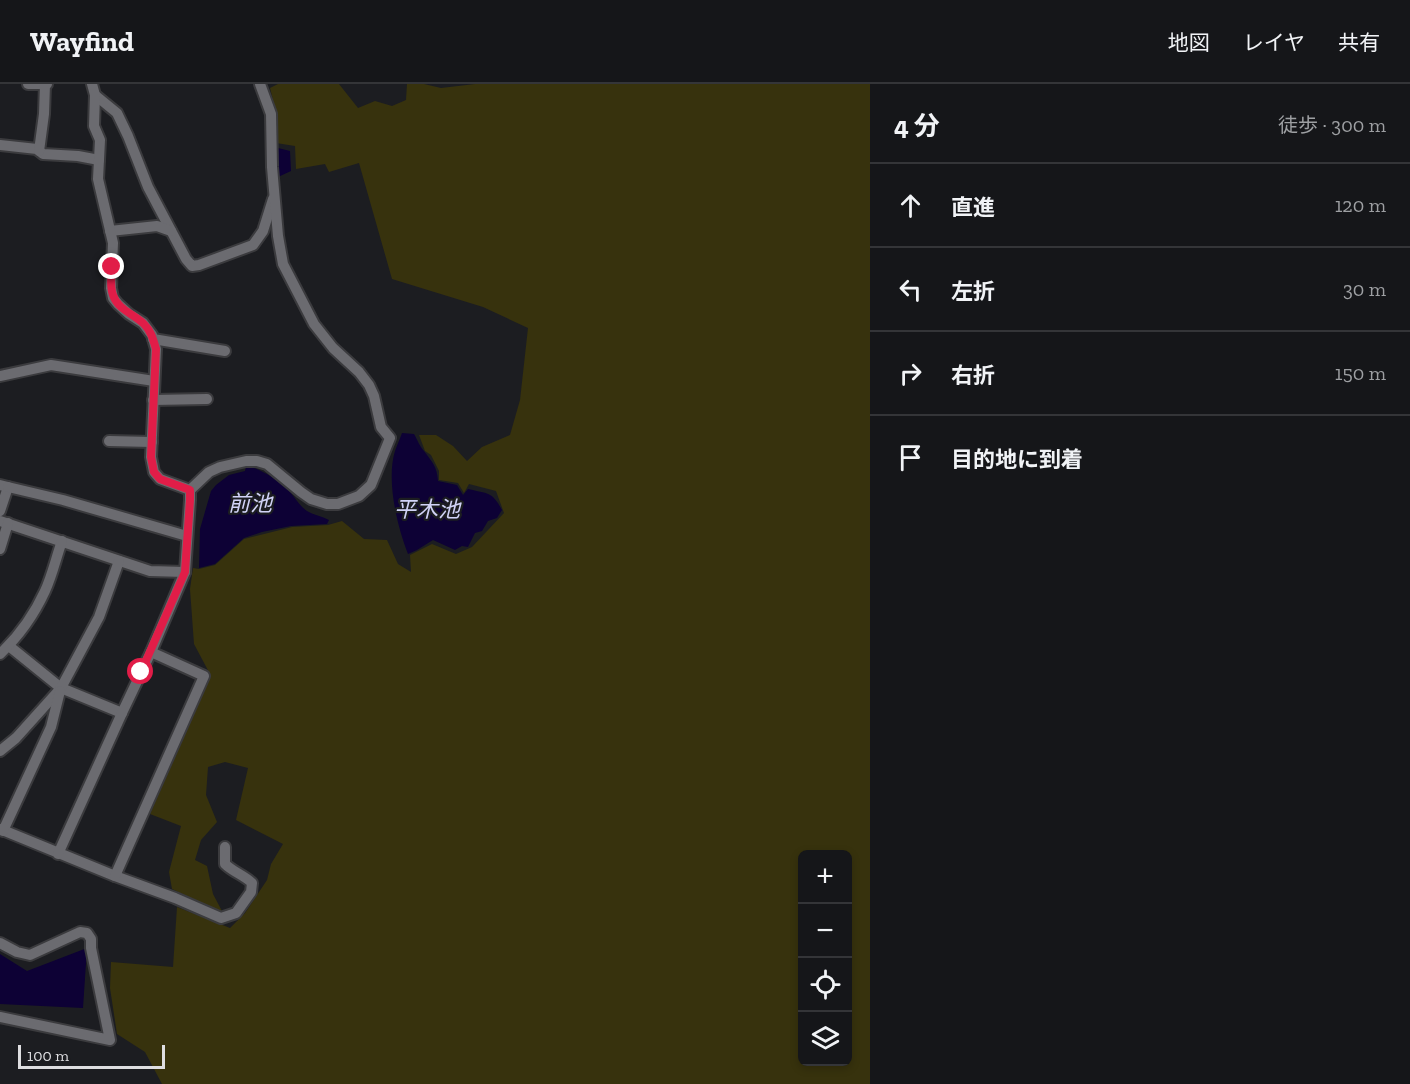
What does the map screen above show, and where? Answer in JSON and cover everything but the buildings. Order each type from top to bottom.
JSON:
[{"type":"street","points":[[28,84],[46,84],[45,114],[39,151]]},
{"type":"street","points":[[58,854],[151,652],[185,572],[190,490],[209,472],[246,461],[257,461],[267,464],[311,499],[327,504],[338,504],[359,496],[371,485],[390,438],[381,427],[369,385],[359,372],[333,348],[314,324],[283,264],[278,236],[272,167],[271,114],[260,84]]},
{"type":"street","points":[[94,89],[117,113],[129,136],[148,187],[186,259],[192,266],[253,245],[263,231],[275,195]]},
{"type":"street","points":[[94,89],[94,126],[100,140],[98,178],[113,243],[111,288],[113,298],[129,314],[143,323],[156,349],[151,457],[154,472],[160,479],[190,490]]},
{"type":"street","points":[[0,145],[37,149],[43,154],[99,160]]},
{"type":"street","points":[[110,231],[157,226],[171,231]]},
{"type":"street","points":[[153,339],[225,351]]},
{"type":"street","points":[[0,376],[51,365],[154,381]]},
{"type":"street","points":[[153,400],[207,399]]},
{"type":"street","points":[[110,441],[152,442]]},
{"type":"street","points":[[0,511],[4,486],[63,500],[187,536]]},
{"type":"street","points":[[0,549],[4,522],[150,571],[185,572]]},
{"type":"street","points":[[0,654],[27,623],[45,590],[62,541]]},
{"type":"street","points":[[0,751],[16,738],[61,687],[99,617],[119,561]]},
{"type":"street","points":[[9,646],[61,687],[122,713]]},
{"type":"street","points":[[115,876],[204,676],[151,652]]},
{"type":"street","points":[[61,687],[51,726],[1,830],[221,918],[236,913],[250,892],[252,883],[225,864],[225,847]]},
{"type":"street","points":[[0,943],[17,952],[30,955],[80,932],[87,933],[91,939],[110,1040],[0,1017]]},
{"type":"shaded area","points":[[278,84],[339,84],[358,108],[375,101],[392,106],[406,100],[407,84],[424,84],[441,88],[475,84],[870,84],[870,1084],[162,1084],[145,1052],[117,1034],[110,988],[111,962],[173,967],[177,907],[230,928],[245,913],[267,880],[271,864],[283,844],[236,820],[248,768],[225,762],[208,767],[206,795],[217,822],[201,840],[195,860],[207,866],[213,894],[223,913],[172,889],[169,872],[181,826],[150,814],[211,676],[194,644],[190,589],[193,568],[199,569],[215,565],[244,539],[292,527],[328,525],[342,521],[364,539],[387,540],[398,564],[411,572],[410,555],[432,544],[456,554],[472,547],[504,513],[496,491],[469,484],[464,493],[458,483],[439,480],[439,471],[431,455],[425,451],[419,435],[436,435],[453,446],[467,461],[482,447],[510,435],[520,400],[528,328],[483,307],[392,279],[359,163],[329,172],[325,164],[296,169],[295,146],[276,143],[275,108],[270,88]]},
{"type":"water","points":[[278,148],[290,151],[291,171],[278,177]]},
{"type":"water","name":"平木池","points":[[402,433],[414,434],[434,464],[438,481],[457,485],[463,495],[468,489],[489,494],[502,510],[497,518],[488,521],[482,531],[475,533],[468,547],[462,546],[455,550],[433,540],[408,554],[400,530],[392,489],[395,451]]},
{"type":"water","name":"前池","points":[[246,466],[272,477],[285,487],[305,509],[329,520],[327,524],[291,526],[244,538],[215,564],[199,568],[200,529],[211,491],[229,475],[245,471]]},
{"type":"water","points":[[87,948],[83,1008],[0,1004],[0,954],[27,971]]},
{"type":"route","points":[[112,267],[113,298],[129,314],[143,323],[152,335],[156,349],[151,457],[154,472],[160,479],[190,490],[185,572],[141,672]]}]
